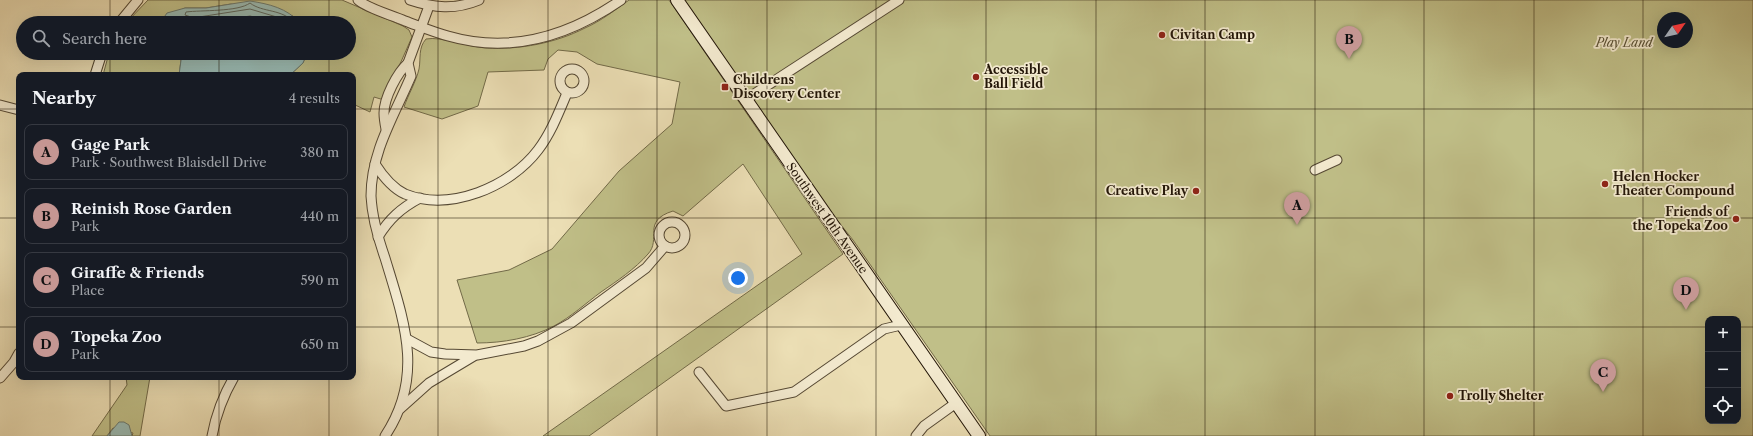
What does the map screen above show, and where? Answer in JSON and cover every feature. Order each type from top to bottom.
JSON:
[{"type":"main road","name":"Southwest 10th Avenue","points":[[677,0],[979,436]]},
{"type":"street","points":[[125,16],[138,0]]},
{"type":"street","points":[[358,0],[421,27],[448,36],[466,40],[520,42],[542,38],[577,26],[621,0]]},
{"type":"street","points":[[410,0],[429,6],[447,8],[463,6],[479,0]]},
{"type":"street","points":[[745,100],[899,0]]},
{"type":"street","points":[[386,129],[384,112],[391,91],[399,71],[408,63],[429,6]]},
{"type":"street","points":[[96,72],[100,60]]},
{"type":"street","points":[[385,436],[400,409],[406,382],[408,361],[407,339],[403,319],[378,237],[371,196],[377,151],[411,76],[408,63]]},
{"type":"street","points":[[375,164],[394,186],[404,193],[420,198],[439,199],[476,193],[499,184],[516,173],[539,149],[553,124],[567,93]]},
{"type":"street","points":[[0,105],[16,109]]},
{"type":"street","points":[[1316,170],[1338,160]]},
{"type":"street","points":[[378,237],[386,223],[398,211],[420,198]]},
{"type":"street","points":[[407,339],[430,352],[445,354],[477,355],[524,346],[554,334],[646,268],[664,246]]},
{"type":"street","points":[[699,372],[726,406],[794,392],[884,329],[901,324]]},
{"type":"street","points":[[400,409],[429,383],[464,361],[477,355]]},
{"type":"street","points":[[0,378],[16,358]]},
{"type":"street","points":[[212,436],[216,418],[224,396],[232,380]]},
{"type":"street","points":[[916,436],[924,426],[956,403]]},
{"type":"green space","points":[[148,0],[342,0],[403,26],[409,30],[412,37],[384,100],[374,97],[370,112],[356,105],[356,72],[293,72],[304,60],[356,60],[356,16],[293,16],[231,4],[206,8],[185,8],[167,16],[133,16]]},
{"type":"green space","points":[[629,0],[669,0],[843,254],[589,436],[543,436],[802,254],[743,164],[683,216],[673,211],[663,215],[655,225],[652,248],[648,254],[626,274],[566,318],[554,326],[526,337],[507,341],[477,343],[457,280],[509,270],[552,249],[619,171],[672,124],[680,82],[597,64],[577,52],[558,50],[548,59],[544,70],[488,72],[478,106],[442,119],[404,107],[418,74],[420,53],[423,42],[426,39],[432,38],[486,48],[524,47],[562,38],[574,33],[608,15]]},
{"type":"green space","name":"Play Land","points":[[683,0],[1753,0],[1753,436],[990,436],[853,240],[829,210]]},
{"type":"green space","points":[[107,60],[181,60],[179,72],[104,72]]},
{"type":"green space","points":[[126,380],[149,380],[140,436],[132,436],[133,433],[113,428],[107,436],[92,436],[127,385]]},
{"type":"water","points":[[250,1],[271,5],[292,16],[165,16],[167,13],[185,8],[206,8]]},
{"type":"water","points":[[181,60],[304,60],[293,72],[179,72]]},
{"type":"water","points":[[119,422],[124,422],[129,425],[132,436],[107,436]]},
{"type":"place","name":"Civitan Camp","points":[[1162,35]]},
{"type":"place","name":"Reinish Rose Garden","points":[[1349,59]]},
{"type":"place","name":"Accessible Ball Field","points":[[976,77]]},
{"type":"place","name":"Childrens Discovery Center","points":[[725,87]]},
{"type":"place","name":"Helen Hocker Theater Compound","points":[[1605,184]]},
{"type":"place","name":"Creative Play","points":[[1196,191]]},
{"type":"place","name":"Friends of the Topeka Zoo","points":[[1736,219]]},
{"type":"place","name":"Gage Park","points":[[1297,225]]},
{"type":"place","name":"Topeka Zoo","points":[[1686,310]]},
{"type":"place","name":"Giraffe & Friends","points":[[1603,392]]},
{"type":"place","name":"Trolly Shelter","points":[[1450,396]]}]
